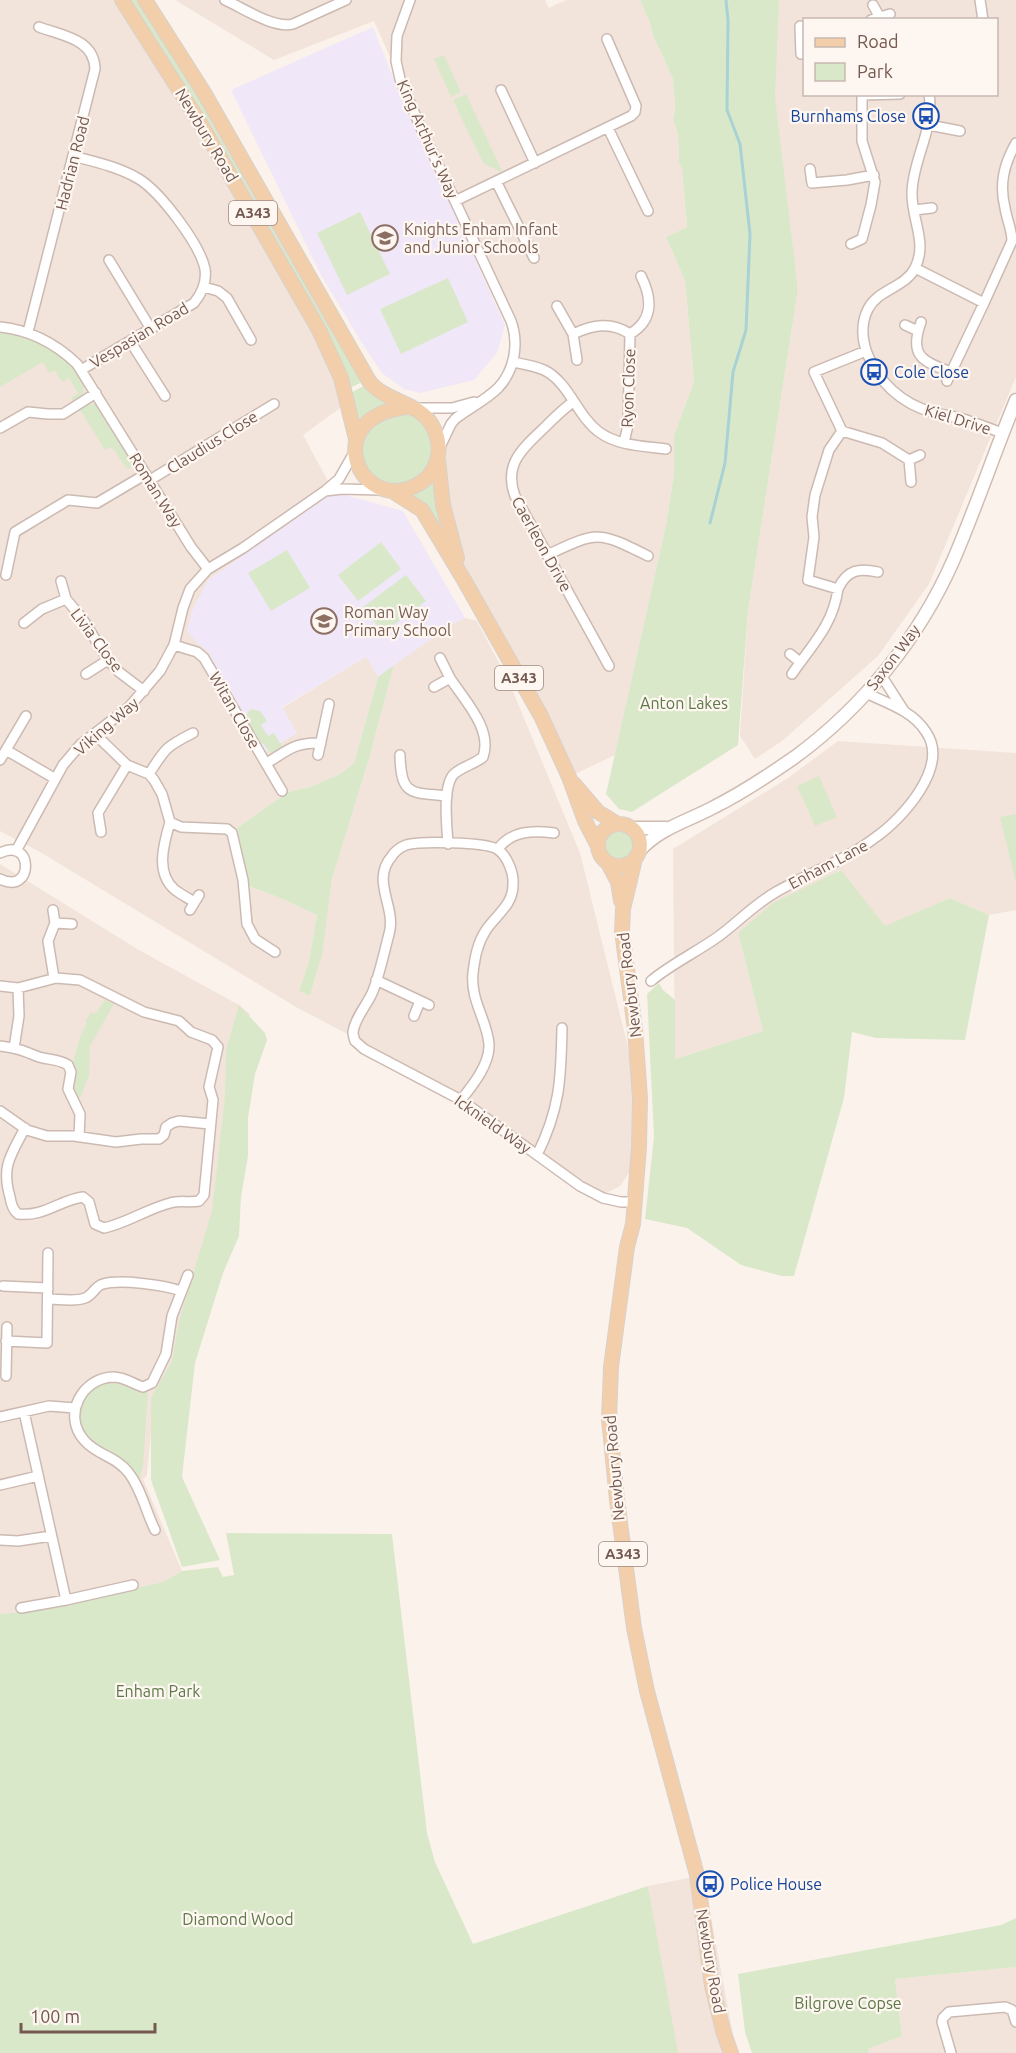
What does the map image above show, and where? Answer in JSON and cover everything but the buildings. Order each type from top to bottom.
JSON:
[{"type":"main road","name":"Newbury Road","points":[[122,0],[202,126],[319,330],[341,378],[355,445]]},
{"type":"main road","name":"Newbury Road","points":[[145,0],[203,92],[366,376],[377,390],[410,407]]},
{"type":"main road","points":[[355,445],[363,426],[375,416],[387,410],[410,407]]},
{"type":"main road","name":"A343","points":[[410,407],[429,421],[436,433],[446,523],[464,580]]},
{"type":"main road","name":"A343","points":[[355,445],[358,465],[362,472],[376,485],[389,490],[422,510],[541,716],[601,856],[609,865]]},
{"type":"main road","points":[[389,490],[409,488],[423,482],[432,472],[438,453]]},
{"type":"main road","name":"A343","points":[[569,777],[598,812],[616,824],[623,824],[631,828]]},
{"type":"main road","points":[[598,846],[601,833],[610,825],[616,824]]},
{"type":"main road","points":[[609,865],[626,866],[638,855],[638,838],[631,828]]},
{"type":"main road","name":"Newbury Road","points":[[623,909],[638,855]]},
{"type":"main road","name":"Newbury Road","points":[[609,865],[618,882],[623,909],[622,945],[633,1012],[639,1076],[635,1202],[619,1299],[609,1384],[609,1419],[614,1478],[634,1628],[647,1691],[697,1875],[712,1986],[731,2053]]},
{"type":"street","points":[[225,0],[284,25],[293,24],[346,0]]},
{"type":"street","name":"King Arthur's Way","points":[[410,0],[397,36],[397,69],[420,126],[514,329],[513,362],[497,388],[451,424],[438,453]]},
{"type":"street","points":[[980,0],[983,18]]},
{"type":"street","points":[[873,5],[875,18],[890,14]]},
{"type":"street","points":[[800,26],[803,42],[801,54]]},
{"type":"street","name":"Hadrian Road","points":[[28,332],[94,80],[94,58],[86,45],[39,27]]},
{"type":"street","points":[[455,201],[632,117],[636,109],[607,39]]},
{"type":"street","points":[[501,90],[535,163]]},
{"type":"street","points":[[862,96],[862,141],[874,175],[874,193],[862,239]]},
{"type":"street","points":[[929,96],[929,125],[913,184],[914,210],[921,247],[915,268],[984,303]]},
{"type":"street","points":[[929,125],[960,130]]},
{"type":"street","points":[[608,128],[648,211]]},
{"type":"street","points":[[905,325],[919,326],[915,345],[919,355],[949,376],[1012,242],[1001,186],[1011,164],[1016,143]]},
{"type":"street","name":"Vespasian Road","points":[[74,156],[121,170],[139,179],[161,197],[203,263],[205,275],[204,287],[194,303],[81,370]]},
{"type":"street","points":[[810,169],[812,183],[874,175]]},
{"type":"street","points":[[496,181],[534,258]]},
{"type":"street","points":[[914,210],[932,208]]},
{"type":"street","points":[[851,244],[862,239]]},
{"type":"street","points":[[862,239],[870,246]]},
{"type":"street","points":[[109,260],[151,329]]},
{"type":"street","name":"Kiel Drive","points":[[915,268],[904,280],[882,293],[871,304],[862,326],[866,351],[879,376],[892,390],[922,409],[962,419],[1002,433]]},
{"type":"street","name":"Ryon Close","points":[[630,334],[641,327],[648,312],[647,291],[640,276]]},
{"type":"street","points":[[204,287],[224,295],[251,340]]},
{"type":"street","points":[[557,306],[573,334],[577,360]]},
{"type":"street","name":"Ryon Close","points":[[573,334],[594,326],[605,325],[617,327],[630,334]]},
{"type":"street","name":"Roman Way","points":[[0,327],[28,332],[59,348],[81,370],[191,547],[208,569]]},
{"type":"street","name":"Ryon Close","points":[[624,442],[628,425],[630,334]]},
{"type":"street","points":[[130,341],[165,396]]},
{"type":"street","points":[[866,351],[814,372],[842,431],[882,443],[909,460]]},
{"type":"street","points":[[513,362],[536,367],[549,373],[560,383],[598,431],[624,442],[666,449]]},
{"type":"street","points":[[0,428],[28,412],[63,414],[96,393]]},
{"type":"street","name":"King Arthur's Way","points":[[410,407],[452,408],[482,399]]},
{"type":"street","name":"Saxon Way","points":[[638,855],[651,839],[667,828],[714,807],[774,771],[832,727],[881,675],[912,634],[944,579],[968,525],[1016,400]]},
{"type":"street","name":"Caerleon Drive","points":[[573,402],[521,451],[514,462],[511,475],[515,496],[609,666]]},
{"type":"street","name":"Claudius Close","points":[[6,575],[15,532],[68,500],[97,503],[148,477],[274,404]]},
{"type":"street","points":[[838,588],[803,580],[814,537],[812,518],[815,495],[828,450],[842,431]]},
{"type":"street","points":[[208,569],[243,548],[325,491],[339,478],[355,445]]},
{"type":"street","points":[[909,460],[920,455]]},
{"type":"street","points":[[909,460],[911,482]]},
{"type":"street","points":[[325,491],[389,490]]},
{"type":"street","points":[[548,555],[584,538],[601,537],[617,541],[648,556]]},
{"type":"street","name":"Viking Way","points":[[16,851],[54,778],[81,744],[96,735],[129,707],[160,671],[174,645],[190,589],[208,569]]},
{"type":"street","points":[[792,674],[829,621],[835,607],[838,588],[844,578],[853,571],[863,569],[878,572]]},
{"type":"street","name":"Livia Close","points":[[61,581],[66,599],[82,618],[108,660],[119,672],[144,691]]},
{"type":"street","points":[[24,623],[42,609],[66,599]]},
{"type":"street","name":"Witan Close","points":[[174,645],[197,652],[204,658],[282,791]]},
{"type":"street","points":[[790,654],[800,662]]},
{"type":"street","points":[[440,658],[479,723],[486,748],[483,757],[454,775],[448,785],[448,844]]},
{"type":"street","points":[[86,674],[108,660]]},
{"type":"street","name":"Enham Lane","points":[[651,981],[666,969],[691,956],[768,897],[877,837],[896,820],[921,787],[933,761],[933,745],[926,731],[904,711],[881,675]]},
{"type":"street","points":[[434,687],[450,678]]},
{"type":"street","name":"Enham Lane","points":[[866,693],[904,711]]},
{"type":"street","points":[[318,755],[329,704]]},
{"type":"street","points":[[0,760],[26,716]]},
{"type":"street","points":[[149,774],[160,753],[193,733]]},
{"type":"street","points":[[96,735],[127,765],[149,774],[162,794],[170,822],[165,839],[162,869],[173,888],[194,902]]},
{"type":"street","points":[[267,763],[298,745],[321,743]]},
{"type":"street","points":[[6,750],[54,778]]},
{"type":"street","points":[[400,755],[401,777],[412,792],[447,796]]},
{"type":"street","points":[[101,832],[98,813],[127,765]]},
{"type":"street","points":[[170,822],[181,827],[227,829],[232,833],[243,880],[247,924],[255,939],[275,952]]},
{"type":"street","name":"Saxon Way","points":[[631,828],[667,828]]},
{"type":"street","points":[[498,849],[508,838],[518,833],[554,833]]},
{"type":"street","points":[[414,1016],[424,1003],[376,980],[391,923],[383,888],[387,863],[394,853],[406,845],[482,845],[498,849],[511,869],[513,891],[506,906],[488,927],[476,952],[473,990],[488,1037],[489,1048],[482,1067],[461,1100]]},
{"type":"street","points":[[0,853],[9,850],[16,851],[25,860],[25,872],[15,881],[1,881]]},
{"type":"street","points":[[53,910],[55,923],[48,941],[54,978]]},
{"type":"street","points":[[55,923],[72,924]]},
{"type":"street","points":[[0,986],[18,988],[54,978],[71,978],[148,1013],[176,1020],[191,1032],[215,1042],[218,1050],[209,1087],[213,1098],[203,1198],[194,1202],[170,1203],[104,1228],[95,1224],[89,1202],[83,1197],[67,1200],[49,1210],[22,1215],[15,1212],[6,1184],[5,1172],[10,1156],[25,1128]]},
{"type":"street","name":"Icknield Way","points":[[376,980],[370,998],[354,1028],[354,1038],[364,1049],[461,1100],[580,1186],[621,1202],[635,1202]]},
{"type":"street","points":[[14,1048],[19,1016],[18,988]]},
{"type":"street","points":[[537,1155],[556,1109],[560,1087],[562,1028]]},
{"type":"street","points":[[0,1046],[60,1061],[69,1067],[71,1072],[68,1089],[80,1114],[78,1137]]},
{"type":"street","points":[[0,1112],[25,1128],[47,1136],[116,1142],[141,1139],[158,1140],[164,1135],[166,1127],[175,1122],[210,1124]]},
{"type":"street","points":[[6,1341],[47,1342],[48,1253]]},
{"type":"street","points":[[154,1530],[127,1469],[115,1459],[89,1445],[80,1436],[75,1424],[75,1408],[83,1392],[101,1379],[121,1378],[143,1387],[152,1383],[166,1354],[172,1316],[188,1275]]},
{"type":"street","points":[[3,1286],[82,1299],[105,1283],[159,1284],[181,1291]]},
{"type":"street","points":[[6,1376],[7,1327]]},
{"type":"street","points":[[0,1417],[49,1406],[75,1408]]},
{"type":"street","points":[[24,1412],[66,1600]]},
{"type":"street","points":[[0,1485],[38,1476]]},
{"type":"street","points":[[0,1540],[18,1541],[51,1536]]},
{"type":"street","points":[[21,1608],[133,1585]]},
{"type":"street","points":[[951,2053],[942,2022],[942,2018],[949,2013],[1005,2007],[1012,2010],[1016,2022]]},
{"type":"shaded area","points":[[0,0],[114,0],[137,30],[206,139],[290,288],[329,366],[343,406],[303,435],[334,492],[208,580],[196,642],[207,650],[265,752],[297,733],[282,708],[367,656],[378,677],[354,763],[340,774],[310,787],[288,792],[237,828],[249,886],[317,915],[309,961],[299,991],[310,996],[320,963],[332,879],[369,759],[394,665],[452,624],[465,618],[477,621],[509,682],[580,853],[634,1071],[631,1170],[620,1186],[606,1193],[588,1187],[503,1130],[465,1096],[296,1007],[40,852],[0,831]]},
{"type":"shaded area","points":[[175,0],[545,0],[549,8],[566,0],[640,0],[673,79],[675,109],[673,120],[678,133],[679,163],[682,169],[687,227],[666,237],[685,281],[694,382],[674,435],[674,474],[666,525],[615,755],[569,777],[464,580],[438,458],[451,424],[502,383],[515,339],[374,21],[274,60]]},
{"type":"shaded area","points":[[779,0],[1016,0],[1016,377],[929,584],[878,656],[782,741],[755,759],[740,736],[748,611],[798,289],[773,87]]},
{"type":"shaded area","name":"Knights Enham Infant and Junior Schools","points":[[373,27],[403,102],[505,325],[497,353],[474,380],[420,393],[404,389],[382,373],[362,343],[320,273],[231,90]]},
{"type":"shaded area","name":"Roman Way Primary School","points":[[334,492],[403,511],[465,618],[452,624],[378,677],[366,657],[282,707],[297,733],[265,752],[207,650],[187,631],[192,611],[208,580]]},
{"type":"shaded area","points":[[838,741],[1016,753],[1016,910],[989,915],[950,898],[885,927],[840,870],[738,933],[763,1031],[675,1059],[673,849],[788,778]]},
{"type":"shaded area","points":[[0,864],[139,950],[239,1005],[250,1014],[232,1121],[224,1202],[151,1433],[147,1475],[143,1479],[182,1571],[163,1582],[32,1611],[0,1614]]},
{"type":"shaded area","points":[[703,1875],[733,2034],[739,2053],[677,2053],[648,1886]]},
{"type":"shaded area","points":[[1016,1967],[1016,2053],[869,2053],[868,2049],[902,2036],[895,1979]]},
{"type":"green space","points":[[128,0],[139,0],[170,48],[364,381],[348,389],[343,364],[324,329]]},
{"type":"green space","name":"Anton Lakes","points":[[640,0],[779,0],[775,97],[798,289],[748,611],[738,745],[632,812],[619,809],[606,794],[666,525],[674,474],[674,435],[694,382],[685,281],[666,237],[687,227],[682,169],[679,163],[678,133],[673,120],[675,109],[673,79]]},
{"type":"green space","points":[[444,55],[461,92],[451,97],[434,59]]},
{"type":"green space","points":[[466,94],[503,173],[483,163],[453,100]]},
{"type":"green space","points":[[360,212],[390,274],[347,295],[317,233]]},
{"type":"green space","points":[[448,278],[468,322],[401,354],[380,309]]},
{"type":"green space","points":[[0,332],[32,338],[68,362],[81,378],[84,386],[81,396],[73,402],[71,398],[78,393],[69,378],[62,382],[55,370],[49,373],[43,362],[0,387]]},
{"type":"green space","points":[[367,384],[388,403],[372,409],[357,425],[349,394]]},
{"type":"green space","points":[[84,404],[95,404],[101,410],[134,466],[127,469],[112,447],[105,450],[81,411],[78,412],[76,408]]},
{"type":"green space","points":[[405,413],[415,417],[426,427],[431,441],[430,460],[423,473],[411,481],[398,484],[383,481],[371,474],[363,462],[361,442],[373,421]]},
{"type":"green space","points":[[435,476],[441,528],[408,494]]},
{"type":"green space","points":[[381,542],[401,569],[358,601],[338,575]]},
{"type":"green space","points":[[287,550],[310,588],[271,611],[248,573]]},
{"type":"green space","points":[[406,575],[426,601],[383,633],[363,607]]},
{"type":"green space","points":[[394,665],[369,759],[332,879],[322,955],[310,996],[299,991],[309,961],[317,915],[249,886],[237,828],[288,792],[310,787],[340,774],[354,763],[378,677]]},
{"type":"green space","points":[[251,709],[260,711],[267,721],[261,725],[268,736],[274,733],[282,746],[278,750],[270,753],[263,743],[261,744],[245,716]]},
{"type":"green space","points":[[819,776],[837,817],[815,826],[797,786]]},
{"type":"green space","points":[[1016,814],[1016,882],[1000,817]]},
{"type":"green space","points":[[618,831],[629,835],[633,846],[629,857],[618,861],[607,857],[603,846],[607,835]]},
{"type":"green space","points":[[841,870],[885,926],[950,898],[989,915],[965,1040],[876,1038],[852,1032],[844,1098],[794,1276],[782,1276],[741,1265],[687,1228],[645,1219],[654,1137],[647,994],[659,983],[663,990],[675,1000],[675,1059],[763,1031],[738,933],[773,903]]},
{"type":"green space","points":[[105,1000],[114,1004],[90,1046],[89,1076],[79,1100],[72,1089],[76,1070],[73,1062],[80,1037],[87,1023],[85,1022],[91,1012],[95,1014]]},
{"type":"green space","points":[[239,1005],[265,1033],[267,1040],[255,1074],[248,1118],[248,1156],[241,1197],[239,1236],[223,1273],[195,1363],[182,1477],[220,1560],[182,1567],[151,1480],[151,1398],[172,1361],[179,1321],[212,1211],[225,1097],[226,1050]]},
{"type":"green space","points":[[112,1380],[148,1392],[143,1467],[139,1480],[125,1461],[86,1437],[78,1419],[85,1395],[97,1386]]},
{"type":"green space","points":[[226,1533],[392,1534],[427,1833],[435,1862],[473,1944],[648,1886],[678,2053],[0,2053],[0,1614],[32,1611],[163,1582],[182,1571],[218,1567],[223,1577],[234,1575]]},
{"type":"green space","name":"Bilgrove Copse","points":[[1016,1918],[1016,1967],[895,1979],[902,2036],[868,2049],[869,2053],[752,2053],[745,2032],[738,1974],[1001,1925]]},
{"type":"waterway","points":[[710,523],[725,463],[733,372],[746,330],[750,234],[740,144],[727,110],[728,20],[726,0]]},
{"type":"place","name":"Burnhams Close","points":[[926,116]]},
{"type":"place","name":"Knights Enham Infant and Junior Schools","points":[[385,238]]},
{"type":"place","name":"Cole Close","points":[[874,372]]},
{"type":"place","name":"Roman Way Primary School","points":[[324,621]]},
{"type":"place","name":"Police House","points":[[710,1884]]},
{"type":"park label","name":"Enham Park","points":[[158,1691]]},
{"type":"park label","name":"Diamond Wood","points":[[238,1919]]}]
